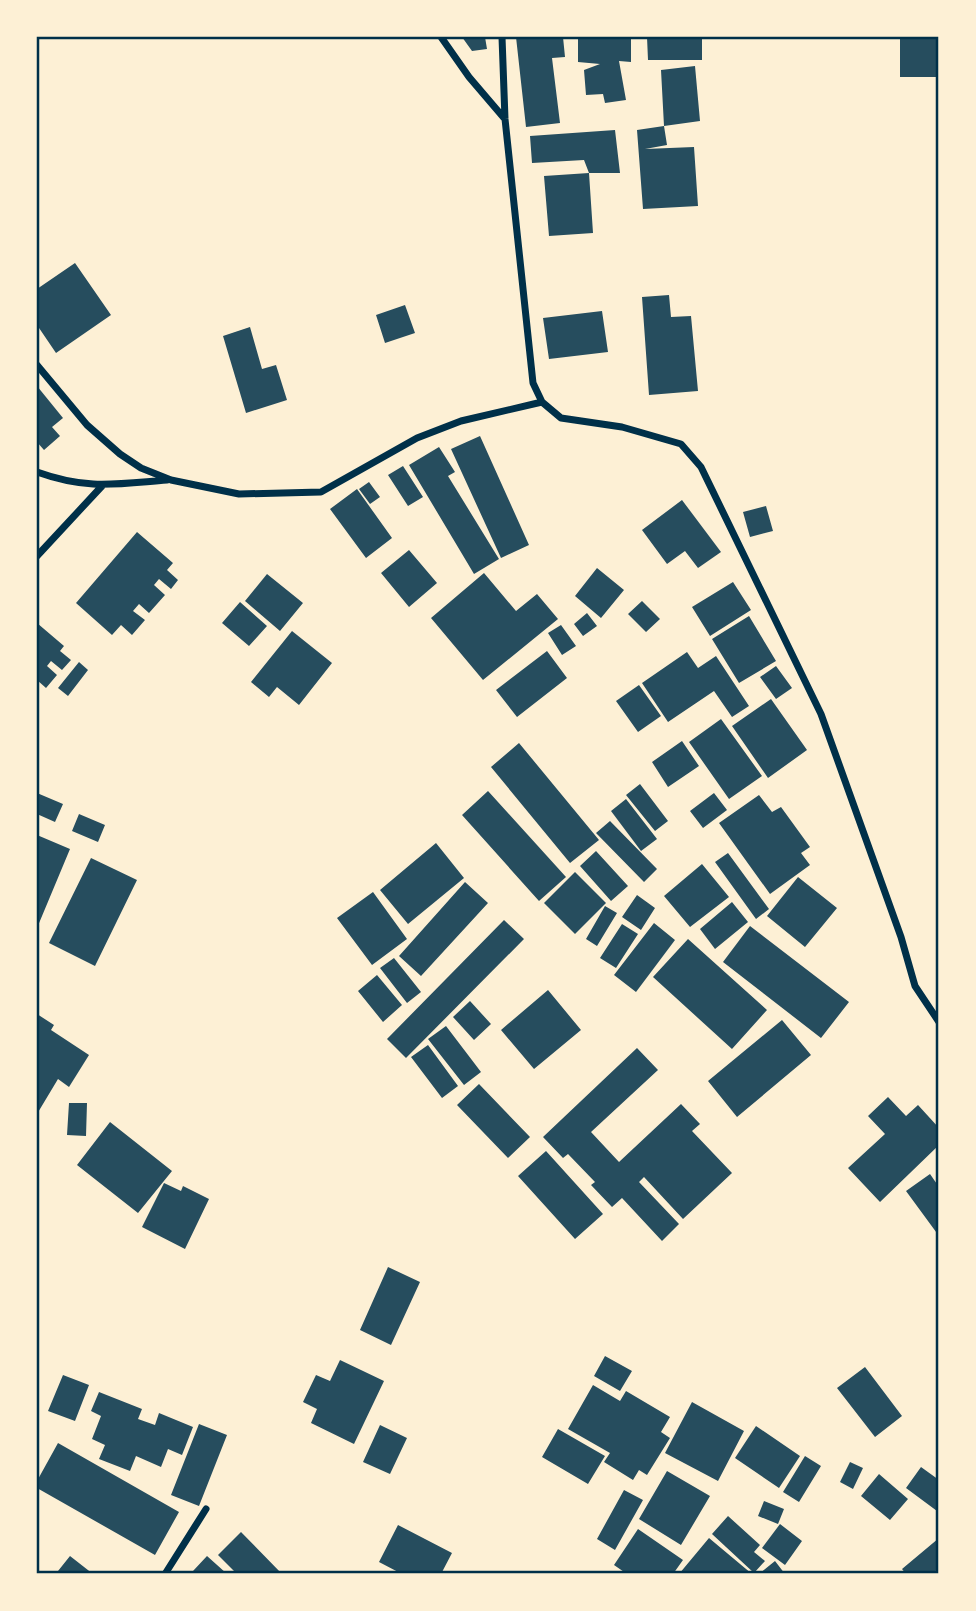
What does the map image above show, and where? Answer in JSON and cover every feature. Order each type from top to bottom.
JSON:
[{"type":"street","points":[[441,37],[469,77],[505,119]]},
{"type":"street","points":[[502,37],[505,119],[533,383],[542,402],[561,418],[622,427],[681,444],[701,467],[821,714],[901,937],[915,986],[939,1022]]},
{"type":"street","points":[[37,365],[87,425],[120,454],[141,468],[171,480],[239,494],[321,492],[417,438],[461,421],[542,402]]},
{"type":"street","points":[[37,472],[65,482],[102,486],[171,480]]},
{"type":"street","points":[[37,556],[102,486]]},
{"type":"street","points":[[165,1574],[206,1509]]},
{"type":"building","points":[[462,37],[485,37],[487,49],[472,51]]},
{"type":"building","points":[[516,37],[563,37],[565,57],[552,58],[560,123],[526,127]]},
{"type":"building","points":[[578,37],[631,37],[631,62],[619,61],[626,100],[605,103],[603,94],[586,95],[584,70],[600,64],[578,62]]},
{"type":"building","points":[[647,37],[702,37],[702,60],[648,60]]},
{"type":"building","points":[[900,38],[939,38],[939,77],[900,77]]},
{"type":"building","points":[[695,66],[700,121],[664,126],[661,70]]},
{"type":"building","points":[[664,126],[667,145],[645,149],[694,147],[698,206],[643,209],[637,130]]},
{"type":"building","points":[[615,130],[620,173],[589,173],[584,160],[532,163],[530,136]]},
{"type":"building","points":[[589,173],[593,233],[549,236],[544,176]]},
{"type":"building","points":[[75,263],[111,315],[56,353],[37,325],[37,289]]},
{"type":"building","points":[[669,295],[671,317],[691,316],[698,391],[649,395],[642,297]]},
{"type":"building","points":[[405,305],[415,333],[385,343],[376,315]]},
{"type":"building","points":[[602,311],[608,352],[549,359],[543,318]]},
{"type":"building","points":[[250,327],[262,369],[276,365],[287,400],[246,413],[223,336]]},
{"type":"building","points":[[37,386],[63,418],[52,427],[60,436],[44,450],[37,442]]},
{"type":"building","points":[[480,436],[529,545],[501,558],[451,449]]},
{"type":"building","points":[[439,447],[455,472],[448,476],[499,559],[474,574],[409,465]]},
{"type":"building","points":[[403,466],[423,497],[408,506],[388,475]]},
{"type":"building","points":[[369,482],[380,497],[370,504],[359,489]]},
{"type":"building","points":[[357,489],[392,538],[366,558],[330,509]]},
{"type":"building","points":[[682,500],[721,552],[698,568],[685,551],[667,564],[642,530]]},
{"type":"building","points":[[766,506],[773,531],[750,537],[743,512]]},
{"type":"building","points":[[137,532],[173,563],[167,570],[178,580],[171,589],[159,579],[154,585],[165,595],[149,613],[139,604],[133,611],[145,620],[132,635],[121,625],[112,635],[76,603]]},
{"type":"building","points":[[409,550],[437,583],[409,607],[381,573]]},
{"type":"building","points":[[597,568],[624,590],[601,618],[575,596]]},
{"type":"building","points":[[484,573],[516,611],[537,594],[558,619],[483,680],[431,618]]},
{"type":"building","points":[[267,574],[303,603],[280,631],[245,601]]},
{"type":"building","points":[[733,582],[751,610],[710,636],[692,607]]},
{"type":"building","points":[[642,601],[660,619],[646,632],[628,614]]},
{"type":"building","points":[[240,602],[267,626],[249,646],[222,623]]},
{"type":"building","points":[[587,613],[597,626],[583,636],[574,624]]},
{"type":"building","points":[[749,616],[776,661],[739,683],[712,639]]},
{"type":"building","points":[[37,623],[64,646],[60,651],[71,660],[62,670],[51,661],[47,666],[57,675],[46,688],[37,680]]},
{"type":"building","points":[[561,625],[576,646],[562,655],[548,633]]},
{"type":"building","points":[[292,631],[332,663],[299,705],[277,687],[269,697],[251,682]]},
{"type":"building","points":[[547,651],[567,678],[517,717],[496,690]]},
{"type":"building","points":[[687,652],[698,668],[716,656],[749,706],[732,717],[714,691],[668,722],[642,683]]},
{"type":"building","points":[[79,662],[88,670],[68,696],[58,688]]},
{"type":"building","points":[[776,666],[792,688],[776,699],[760,677]]},
{"type":"building","points":[[639,685],[661,716],[638,732],[616,701]]},
{"type":"building","points":[[771,699],[807,750],[768,778],[732,726]]},
{"type":"building","points":[[721,719],[762,776],[729,799],[689,742]]},
{"type":"building","points":[[682,741],[699,766],[668,787],[652,762]]},
{"type":"building","points":[[519,743],[599,840],[570,863],[491,767]]},
{"type":"building","points":[[640,784],[668,821],[655,831],[626,795]]},
{"type":"building","points":[[488,791],[566,877],[539,901],[462,815]]},
{"type":"building","points":[[37,793],[63,804],[55,822],[37,814]]},
{"type":"building","points":[[714,793],[727,810],[703,828],[690,811]]},
{"type":"building","points":[[759,795],[772,812],[781,807],[810,847],[801,853],[810,865],[770,894],[719,823]]},
{"type":"building","points":[[626,799],[657,839],[641,851],[611,811]]},
{"type":"building","points":[[79,814],[105,825],[98,842],[72,831]]},
{"type":"building","points":[[610,821],[657,869],[644,882],[596,833]]},
{"type":"building","points":[[37,835],[70,849],[37,928]]},
{"type":"building","points":[[436,843],[464,878],[408,924],[380,890]]},
{"type":"building","points":[[596,851],[628,886],[611,901],[580,866]]},
{"type":"building","points":[[728,853],[769,909],[756,919],[715,862]]},
{"type":"building","points":[[91,858],[137,880],[95,966],[49,943]]},
{"type":"building","points":[[702,864],[729,897],[690,927],[664,896]]},
{"type":"building","points":[[575,872],[606,903],[575,934],[544,903]]},
{"type":"building","points":[[798,877],[837,908],[805,947],[767,916]]},
{"type":"building","points":[[465,882],[488,903],[421,976],[399,956]]},
{"type":"building","points":[[373,892],[407,939],[372,965],[337,918]]},
{"type":"building","points":[[637,895],[655,908],[641,930],[622,917]]},
{"type":"building","points":[[732,902],[748,922],[715,949],[700,929]]},
{"type":"building","points":[[605,906],[617,913],[597,946],[586,939]]},
{"type":"building","points":[[504,920],[524,939],[406,1058],[387,1039]]},
{"type":"building","points":[[654,923],[675,940],[636,992],[614,975]]},
{"type":"building","points":[[622,924],[638,934],[616,968],[600,958]]},
{"type":"building","points":[[750,926],[849,1002],[821,1038],[723,962]]},
{"type":"building","points":[[688,939],[767,1010],[732,1049],[653,977]]},
{"type":"building","points":[[394,958],[421,992],[407,1003],[380,968]]},
{"type":"building","points":[[377,975],[402,1005],[383,1022],[358,991]]},
{"type":"building","points":[[548,990],[581,1030],[534,1069],[501,1030]]},
{"type":"building","points":[[470,1001],[491,1024],[474,1040],[453,1017]]},
{"type":"building","points":[[37,1014],[54,1025],[51,1030],[89,1055],[69,1087],[58,1079],[37,1114]]},
{"type":"building","points":[[782,1020],[811,1055],[737,1117],[708,1081]]},
{"type":"building","points":[[446,1026],[481,1072],[464,1085],[428,1039]]},
{"type":"building","points":[[428,1045],[458,1086],[442,1098],[411,1057]]},
{"type":"building","points":[[637,1048],[658,1070],[591,1132],[619,1162],[681,1104],[700,1124],[692,1131],[732,1173],[683,1219],[644,1177],[639,1182],[679,1224],[662,1241],[622,1198],[612,1207],[591,1185],[595,1182],[568,1154],[563,1158],[543,1137]]},
{"type":"building","points":[[479,1084],[530,1137],[508,1158],[457,1105]]},
{"type":"building","points":[[888,1097],[906,1116],[918,1105],[939,1128],[939,1145],[880,1202],[848,1168],[885,1134],[868,1116]]},
{"type":"building","points":[[69,1103],[87,1103],[86,1136],[67,1135]]},
{"type":"building","points":[[110,1122],[172,1171],[138,1213],[77,1165]]},
{"type":"building","points":[[546,1151],[603,1214],[575,1239],[518,1176]]},
{"type":"building","points":[[930,1174],[939,1187],[939,1236],[906,1191]]},
{"type":"building","points":[[164,1183],[181,1191],[183,1186],[209,1199],[185,1249],[142,1227]]},
{"type":"building","points":[[388,1267],[420,1282],[391,1345],[360,1330]]},
{"type":"building","points":[[605,1356],[632,1371],[620,1391],[594,1376]]},
{"type":"building","points":[[340,1360],[384,1381],[354,1444],[311,1423],[317,1409],[303,1402],[316,1375],[330,1381]]},
{"type":"building","points":[[865,1367],[902,1416],[875,1437],[837,1388]]},
{"type":"building","points":[[63,1375],[89,1385],[75,1421],[48,1411]]},
{"type":"building","points":[[593,1385],[620,1401],[626,1391],[670,1417],[661,1432],[670,1438],[647,1475],[639,1470],[633,1480],[604,1462],[610,1453],[568,1429]]},
{"type":"building","points":[[99,1392],[142,1409],[138,1419],[155,1425],[159,1413],[193,1427],[182,1455],[168,1449],[161,1467],[136,1456],[130,1471],[99,1459],[105,1445],[92,1439],[101,1416],[91,1411]]},
{"type":"building","points":[[692,1402],[744,1431],[718,1481],[665,1453]]},
{"type":"building","points":[[199,1424],[227,1435],[199,1506],[171,1495]]},
{"type":"building","points":[[380,1425],[407,1438],[390,1474],[363,1462]]},
{"type":"building","points":[[756,1426],[800,1456],[779,1488],[735,1458]]},
{"type":"building","points":[[558,1429],[605,1456],[588,1484],[542,1457]]},
{"type":"building","points":[[58,1443],[179,1512],[155,1555],[37,1488],[37,1481]]},
{"type":"building","points":[[805,1456],[821,1466],[799,1502],[783,1492]]},
{"type":"building","points":[[850,1462],[863,1468],[853,1489],[840,1482]]},
{"type":"building","points":[[921,1467],[939,1480],[937,1511],[906,1488]]},
{"type":"building","points":[[667,1471],[710,1496],[681,1545],[639,1519]]},
{"type":"building","points":[[879,1474],[908,1499],[890,1520],[861,1496]]},
{"type":"building","points":[[624,1490],[643,1500],[615,1550],[597,1539]]},
{"type":"building","points":[[764,1501],[784,1509],[778,1524],[758,1516]]},
{"type":"building","points":[[728,1516],[760,1545],[754,1552],[765,1561],[754,1573],[712,1534]]},
{"type":"building","points":[[780,1524],[802,1541],[785,1565],[762,1548]]},
{"type":"building","points":[[398,1525],[452,1553],[441,1574],[402,1574],[379,1562]]},
{"type":"building","points":[[638,1529],[683,1560],[673,1574],[627,1574],[614,1565]]},
{"type":"building","points":[[241,1532],[282,1574],[237,1574],[218,1555]]},
{"type":"building","points":[[709,1538],[752,1574],[679,1574]]},
{"type":"building","points":[[939,1538],[939,1568],[932,1574],[906,1574],[902,1569]]},
{"type":"building","points":[[70,1556],[93,1574],[62,1574],[58,1571]]},
{"type":"building","points":[[207,1556],[226,1573],[196,1574],[193,1571]]},
{"type":"building","points":[[775,1561],[785,1574],[759,1574]]}]
